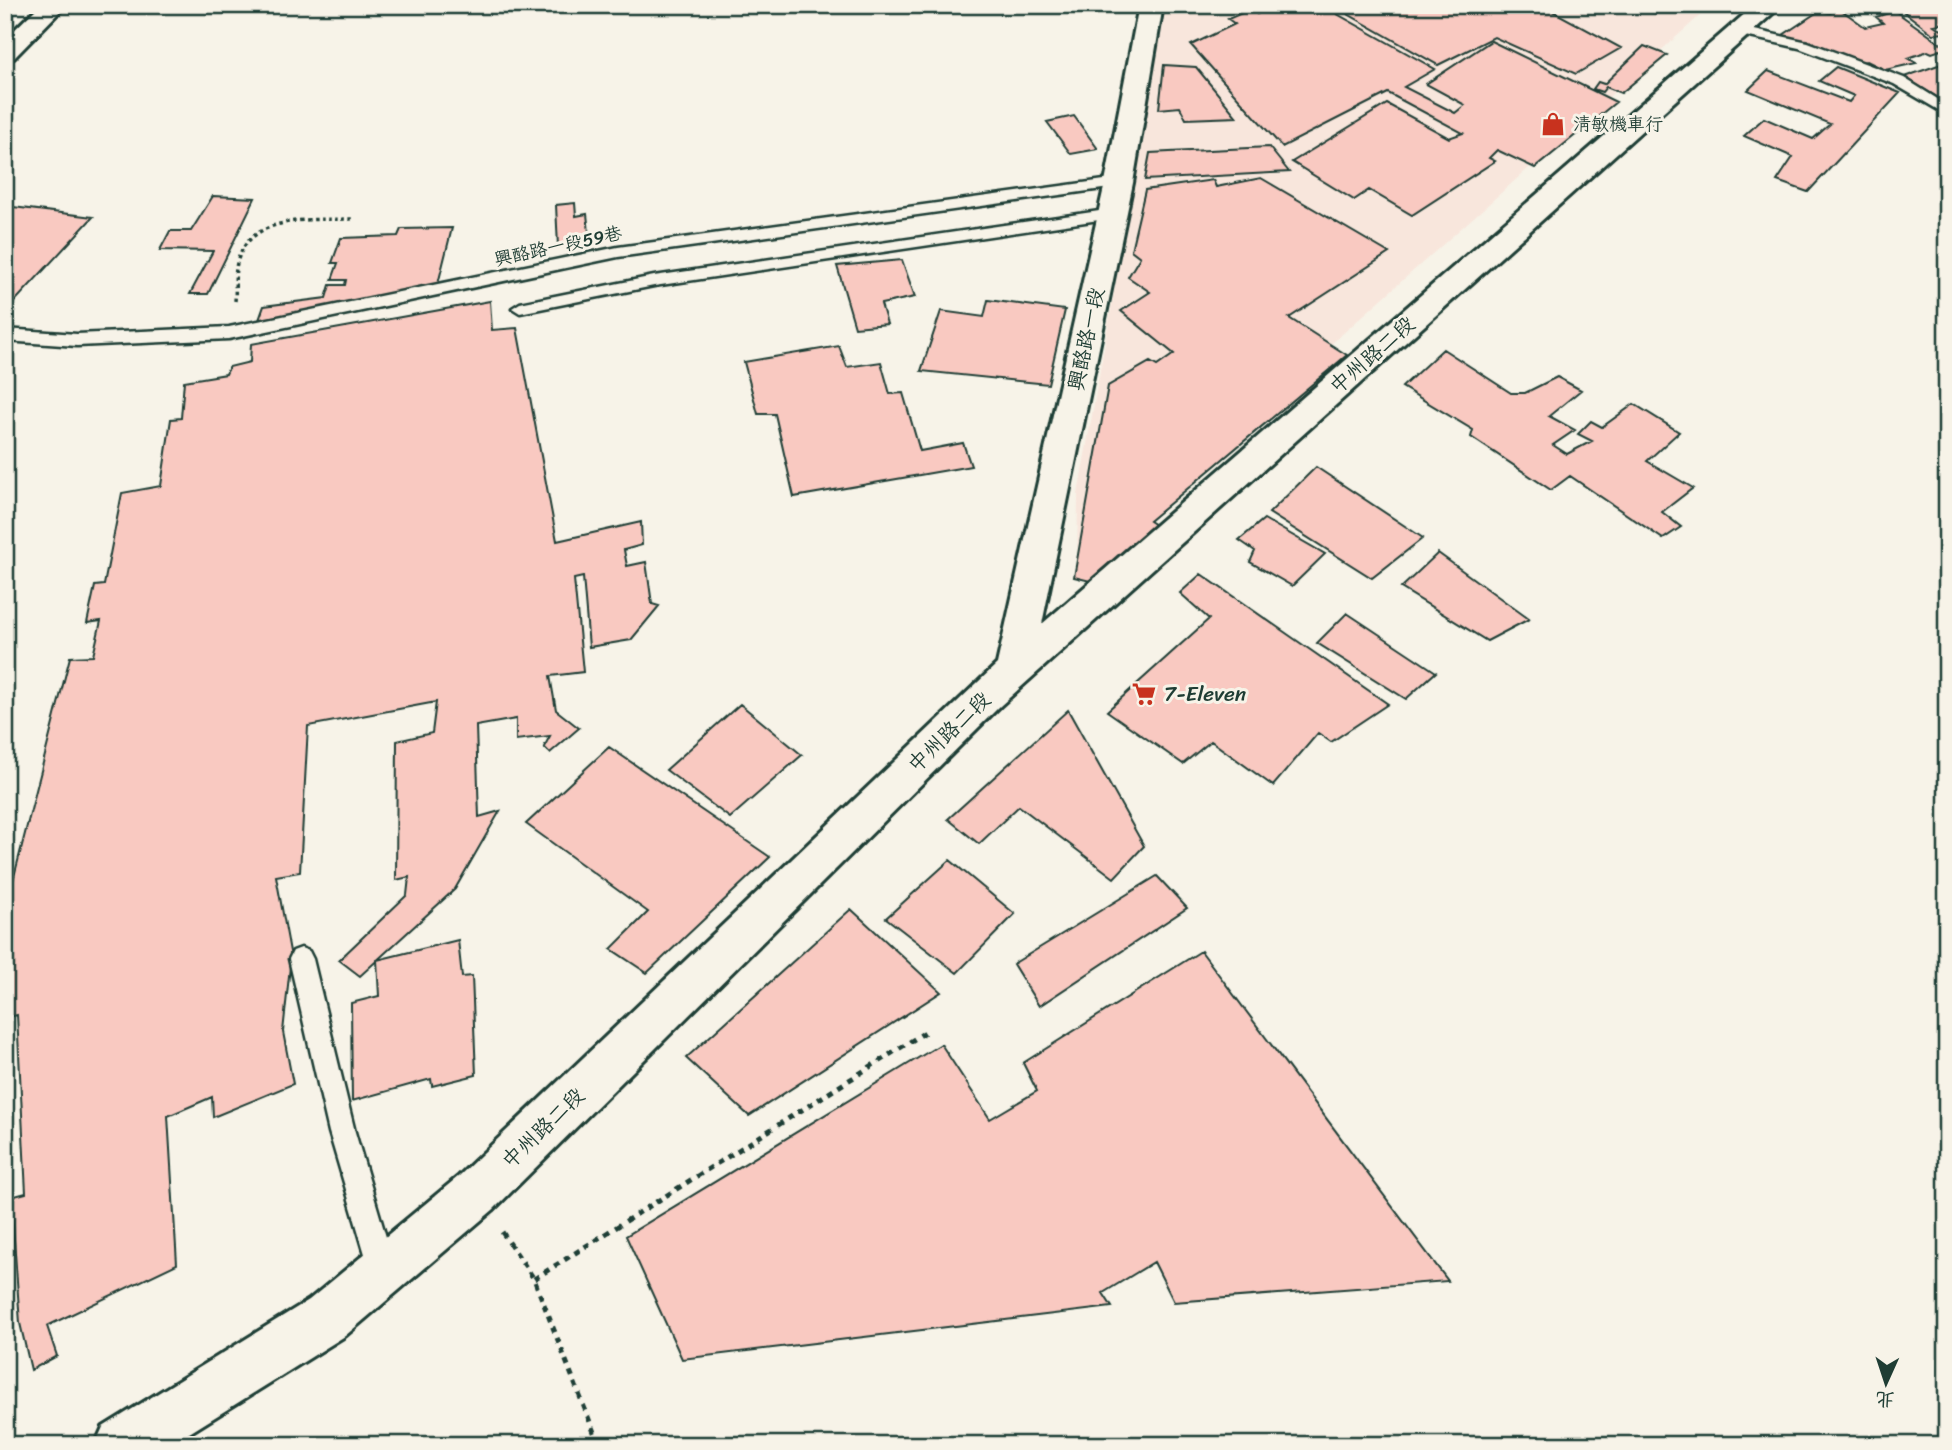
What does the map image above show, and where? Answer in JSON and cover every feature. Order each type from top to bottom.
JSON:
[{"type":"street","points":[[5,53],[54,5]]},
{"type":"street","name":"興酪路一段","points":[[1014,671],[1113,214],[1151,5]]},
{"type":"street","name":"中州路二段","points":[[121,1445],[327,1318],[476,1193],[1014,671],[1770,5]]},
{"type":"lane","points":[[1741,31],[1803,45],[1899,81],[1947,111]]},
{"type":"lane","name":"興酪路一段59巷","points":[[5,335],[78,340],[229,333],[618,252],[1119,183]]},
{"type":"lane","points":[[520,308],[654,281],[1113,214]]},
{"type":"lane","points":[[301,960],[342,1132],[383,1271]]},
{"type":"path","points":[[229,333],[236,299],[237,261],[245,245],[258,232],[273,224],[355,219]]},
{"type":"path","points":[[534,1279],[927,1031]]},
{"type":"path","points":[[476,1193],[534,1279],[599,1445]]},
{"type":"shaded area","points":[[1165,5],[1712,5],[1077,570],[1078,494]]},
{"type":"building","points":[[1275,5],[1321,5],[1435,69],[1404,87],[1455,113],[1465,105],[1426,84],[1491,41],[1616,102],[1535,168],[1497,150],[1489,158],[1495,161],[1412,215],[1369,190],[1354,200],[1292,162],[1387,104],[1449,138],[1463,133],[1388,93],[1282,147],[1191,45],[1235,24],[1228,19],[1251,9],[1257,14]]},
{"type":"building","points":[[1332,5],[1533,5],[1543,11],[1549,9],[1621,48],[1576,74],[1494,37],[1438,65]]},
{"type":"building","points":[[1632,5],[1662,5],[1654,13]]},
{"type":"building","points":[[1683,5],[1712,5],[1698,13]]},
{"type":"building","points":[[1895,5],[1947,5],[1947,23],[1934,25],[1946,33],[1933,34]]},
{"type":"building","points":[[1840,9],[1865,27],[1883,23],[1876,17],[1895,11],[1947,48],[1908,58],[1916,63],[1885,70],[1867,61],[1861,62],[1783,35],[1819,11],[1830,13]]},
{"type":"building","points":[[1644,46],[1667,55],[1621,93],[1606,87],[1602,92],[1593,89],[1598,82],[1604,84]]},
{"type":"building","points":[[1947,62],[1947,103],[1904,77]]},
{"type":"building","points":[[1164,65],[1196,67],[1237,117],[1186,119],[1180,107],[1159,109]]},
{"type":"building","points":[[1836,67],[1900,93],[1808,192],[1777,181],[1793,157],[1744,136],[1764,118],[1813,139],[1830,124],[1748,90],[1768,71],[1849,102],[1854,96],[1819,81]]},
{"type":"building","points":[[1074,116],[1098,149],[1071,154],[1047,122]]},
{"type":"building","points":[[1269,147],[1289,172],[1145,180],[1150,153]]},
{"type":"building","points":[[1261,178],[1389,253],[1289,318],[1347,355],[1149,521],[1155,525],[1094,582],[1074,577],[1108,386],[1150,362],[1157,366],[1174,354],[1121,311],[1150,292],[1128,277],[1140,257],[1131,250],[1145,190],[1213,180],[1216,187]]},
{"type":"building","points":[[213,196],[255,198],[208,294],[190,294],[213,251],[160,250],[170,231],[191,231]]},
{"type":"building","points":[[575,203],[576,216],[587,214],[590,242],[558,247],[556,205]]},
{"type":"building","points":[[5,206],[93,217],[5,312]]},
{"type":"building","points":[[452,228],[438,284],[276,320],[259,320],[264,306],[326,298],[330,285],[345,285],[346,280],[332,280],[338,263],[332,263],[341,238],[398,236],[401,229]]},
{"type":"building","points":[[902,260],[915,297],[881,304],[887,324],[855,327],[837,266]]},
{"type":"building","points":[[988,300],[1065,310],[1048,384],[921,371],[941,311],[984,317]]},
{"type":"building","points":[[490,301],[492,330],[517,328],[557,541],[641,522],[642,545],[624,550],[627,566],[646,562],[652,604],[659,606],[631,640],[589,647],[583,577],[574,579],[583,672],[550,676],[556,710],[579,728],[550,753],[544,747],[550,736],[516,740],[516,719],[476,726],[479,817],[500,811],[455,889],[360,976],[339,960],[407,895],[409,877],[396,880],[397,741],[432,733],[436,702],[308,726],[300,872],[276,876],[291,957],[283,1032],[293,1084],[213,1117],[212,1097],[168,1116],[177,1264],[47,1326],[57,1356],[31,1370],[20,1323],[11,1197],[26,1193],[17,1015],[5,1018],[5,912],[70,657],[93,656],[101,621],[87,623],[95,586],[104,585],[122,493],[161,486],[171,419],[181,418],[184,381],[226,374],[229,367],[250,362],[251,344]]},
{"type":"building","points":[[839,346],[847,367],[881,362],[890,394],[903,393],[920,451],[963,443],[971,466],[794,497],[775,414],[758,414],[744,362]]},
{"type":"building","points":[[1443,349],[1511,393],[1525,393],[1557,377],[1581,390],[1549,416],[1575,430],[1553,445],[1567,454],[1592,441],[1578,434],[1591,421],[1602,427],[1634,404],[1679,432],[1647,461],[1693,488],[1662,512],[1681,527],[1663,539],[1570,476],[1551,490],[1471,437],[1473,430],[1402,387]]},
{"type":"building","points":[[1316,467],[1423,538],[1372,578],[1269,513]]},
{"type":"building","points":[[1264,519],[1325,554],[1292,586],[1250,562],[1255,551],[1239,540]]},
{"type":"building","points":[[1438,553],[1529,619],[1487,641],[1401,588]]},
{"type":"building","points":[[1201,574],[1388,704],[1331,742],[1318,733],[1273,786],[1211,741],[1183,764],[1107,711],[1209,619],[1180,593]]},
{"type":"building","points":[[1347,613],[1436,672],[1406,699],[1317,643]]},
{"type":"building","points":[[740,704],[802,755],[730,818],[666,770]]},
{"type":"building","points":[[1068,710],[1144,846],[1114,878],[1019,806],[979,844],[948,819]]},
{"type":"building","points":[[609,747],[770,857],[647,973],[611,949],[648,912],[526,824]]},
{"type":"building","points":[[950,860],[1015,914],[957,973],[886,918]]},
{"type":"building","points":[[1157,876],[1187,908],[1039,1006],[1013,964]]},
{"type":"building","points":[[851,909],[941,992],[749,1116],[686,1058]]},
{"type":"building","points":[[458,940],[462,977],[472,976],[476,1075],[432,1086],[431,1079],[352,1101],[351,1003],[379,996],[377,960]]},
{"type":"building","points":[[1201,951],[1448,1281],[1174,1302],[1154,1262],[1103,1293],[1112,1307],[682,1359],[626,1236],[941,1044],[990,1119],[1037,1091],[1023,1063]]},
{"type":"place","name":"清敏機車行","points":[[1553,124]]},
{"type":"place","name":"7-Eleven","points":[[1144,694]]}]
